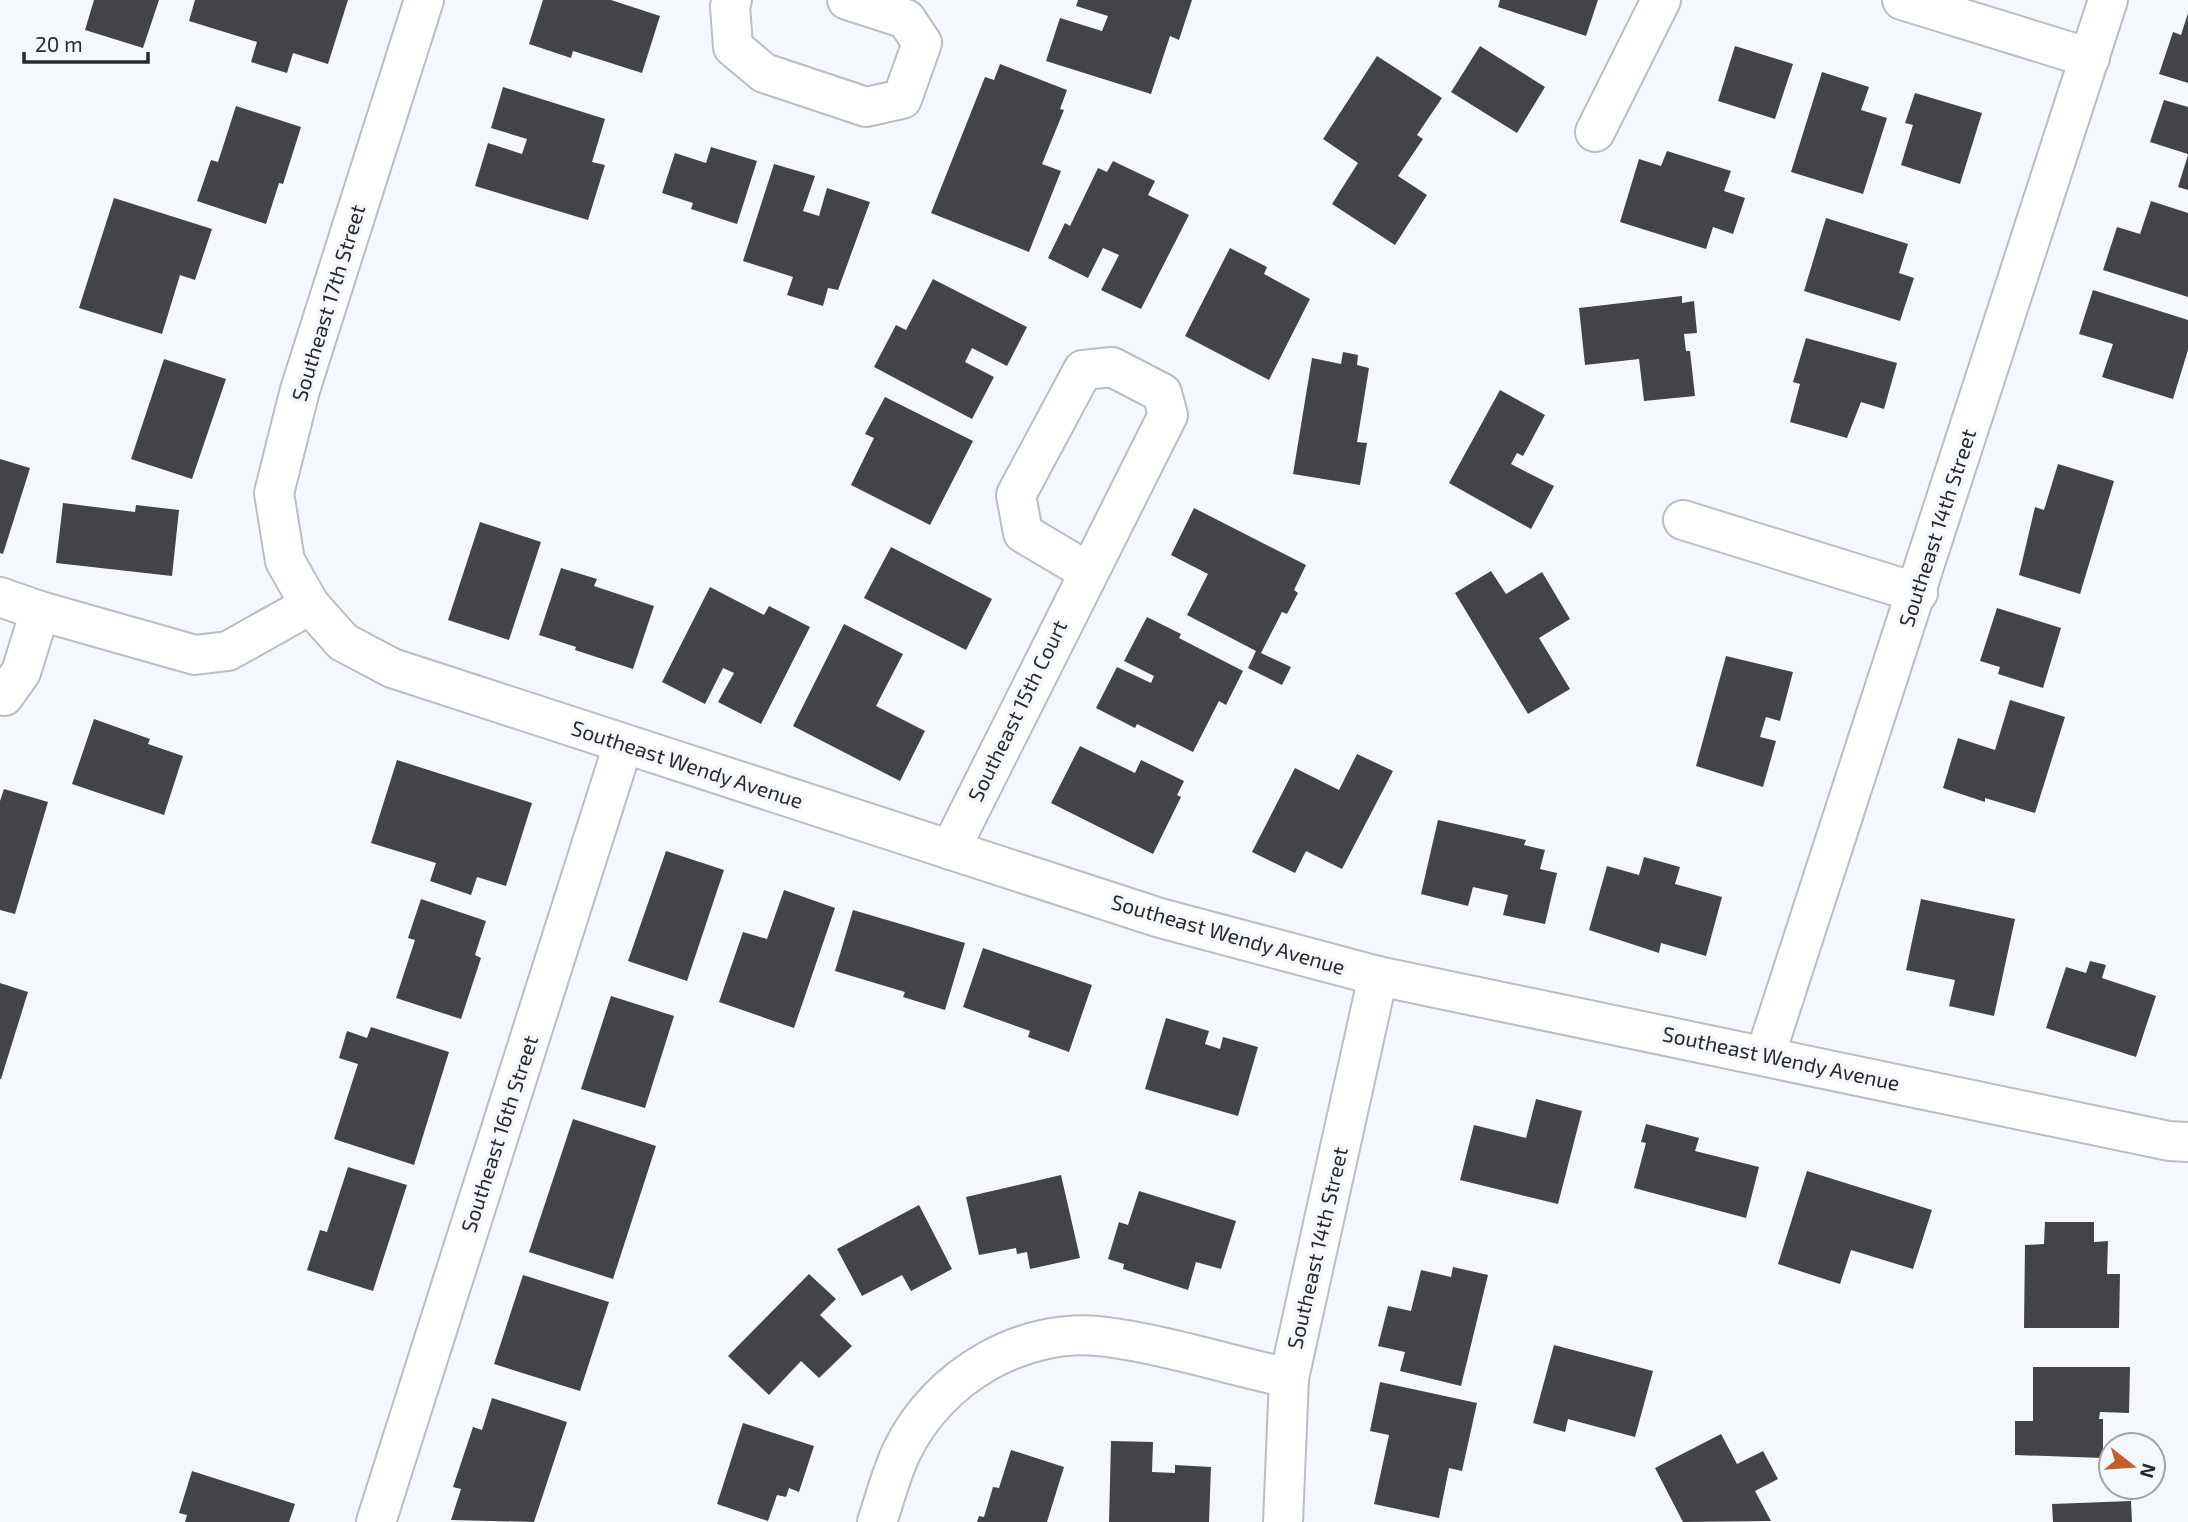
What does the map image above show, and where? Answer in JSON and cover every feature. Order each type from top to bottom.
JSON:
[{"type":"street","name":"Southeast 17th Street","points":[[310,605],[285,561],[274,493],[300,390],[424,0]]},
{"type":"street","points":[[732,0],[730,6],[733,47],[764,73],[866,107],[902,99],[922,43],[906,19],[847,0]]},
{"type":"street","points":[[1595,132],[1661,0]]},
{"type":"street","points":[[1902,0],[2090,58]]},
{"type":"street","name":"Southeast 14th Street","points":[[1765,1056],[1918,593],[2108,0]]},
{"type":"street","name":"Southeast 15th Court","points":[[950,850],[1087,571],[1168,415],[1163,393],[1112,367],[1083,370],[1016,495],[1023,533],[1087,571]]},
{"type":"street","points":[[1683,520],[1918,593]]},
{"type":"street","points":[[0,597],[195,655],[228,651],[310,605]]},
{"type":"street","name":"Southeast Wendy Avenue","points":[[310,605],[343,642],[392,668],[1160,918],[1378,976],[2169,1141],[2188,1142]]},
{"type":"street","points":[[0,695],[4,696],[21,672],[40,611]]},
{"type":"street","name":"Southeast 16th Street","points":[[376,1522],[623,745]]},
{"type":"street","name":"Southeast 14th Street","points":[[1283,1522],[1289,1378],[1378,976]]},
{"type":"street","points":[[877,1522],[902,1451],[928,1409],[965,1375],[1008,1350],[1055,1338],[1105,1336],[1289,1378]]},
{"type":"building","points":[[94,0],[159,0],[143,48],[85,30]]},
{"type":"building","points":[[195,0],[348,0],[328,64],[293,53],[287,73],[251,62],[257,42],[189,21]]},
{"type":"building","points":[[543,0],[611,0],[660,16],[642,73],[573,51],[571,58],[529,44]]},
{"type":"building","points":[[1078,0],[1192,0],[1179,40],[1170,36],[1151,94],[1046,61],[1060,18],[1102,31],[1108,16],[1076,6]]},
{"type":"building","points":[[1500,0],[1598,0],[1586,36],[1498,7]]},
{"type":"building","points":[[2188,13],[2188,83],[2159,74],[2173,32],[2181,35]]},
{"type":"building","points":[[1480,46],[1545,87],[1517,133],[1451,92]]},
{"type":"building","points":[[1735,46],[1793,64],[1775,119],[1718,101]]},
{"type":"building","points":[[1377,56],[1442,98],[1417,135],[1423,139],[1398,176],[1427,195],[1395,245],[1332,204],[1358,163],[1323,139]]},
{"type":"building","points":[[1000,64],[1067,90],[1060,109],[1064,110],[1042,164],[1061,171],[1029,252],[931,213],[985,77],[994,80]]},
{"type":"building","points":[[1822,72],[1869,87],[1861,110],[1887,118],[1863,194],[1791,172]]},
{"type":"building","points":[[503,87],[605,119],[592,162],[605,165],[588,220],[475,186],[488,143],[522,154],[527,139],[491,128]]},
{"type":"building","points":[[1915,93],[1982,113],[1960,184],[1901,165],[1913,125],[1905,123]]},
{"type":"building","points":[[2164,100],[2188,107],[2188,154],[2150,142]]},
{"type":"building","points":[[236,106],[301,127],[283,184],[279,183],[266,224],[197,201],[211,160],[218,162]]},
{"type":"building","points":[[711,147],[757,161],[737,224],[691,209],[693,203],[662,193],[675,153],[706,163]]},
{"type":"building","points":[[1667,151],[1731,171],[1724,191],[1745,198],[1733,234],[1713,227],[1706,249],[1620,222],[1639,159],[1661,166]]},
{"type":"building","points":[[2188,155],[2188,190],[2178,187]]},
{"type":"building","points":[[1113,161],[1155,181],[1148,195],[1189,215],[1141,309],[1101,290],[1119,255],[1103,248],[1088,278],[1048,258],[1065,223],[1070,226],[1098,168],[1107,172]]},
{"type":"building","points":[[774,164],[815,176],[803,211],[819,216],[827,188],[870,202],[838,290],[828,288],[823,306],[787,295],[793,277],[743,261]]},
{"type":"building","points":[[114,198],[212,229],[195,280],[180,275],[162,334],[79,308]]},
{"type":"building","points":[[2151,201],[2188,213],[2188,297],[2103,270],[2117,227],[2140,234]]},
{"type":"building","points":[[1826,218],[1908,244],[1899,273],[1914,278],[1900,321],[1804,291]]},
{"type":"building","points":[[1230,248],[1267,267],[1264,274],[1310,299],[1269,380],[1185,336]]},
{"type":"building","points":[[933,279],[1027,327],[1007,366],[972,348],[965,362],[994,377],[972,419],[874,367],[896,325],[906,330]]},
{"type":"building","points":[[2093,290],[2188,320],[2188,350],[2173,399],[2102,377],[2113,344],[2079,334]]},
{"type":"building","points":[[1682,296],[1682,303],[1694,301],[1697,333],[1684,334],[1686,351],[1690,351],[1695,396],[1644,401],[1639,359],[1585,365],[1579,308]]},
{"type":"building","points":[[1806,338],[1897,363],[1884,409],[1861,402],[1847,438],[1790,422],[1800,384],[1793,382]]},
{"type":"building","points":[[1343,352],[1358,355],[1357,365],[1369,368],[1357,442],[1367,443],[1360,485],[1293,474],[1312,358],[1341,364]]},
{"type":"building","points":[[164,359],[226,379],[192,479],[131,459]]},
{"type":"building","points":[[1500,390],[1545,415],[1523,456],[1517,453],[1511,464],[1554,486],[1531,529],[1449,483]]},
{"type":"building","points":[[885,397],[973,441],[930,525],[851,485],[874,438],[865,434]]},
{"type":"building","points":[[0,459],[30,468],[3,554],[0,553]]},
{"type":"building","points":[[2058,464],[2114,481],[2080,594],[2019,575],[2035,507],[2044,510]]},
{"type":"building","points":[[63,503],[135,512],[136,505],[179,510],[172,576],[56,563]]},
{"type":"building","points":[[1194,508],[1306,565],[1294,590],[1298,593],[1287,614],[1282,612],[1261,653],[1291,667],[1282,685],[1248,668],[1256,651],[1187,615],[1208,574],[1171,555]]},
{"type":"building","points":[[480,522],[541,542],[509,640],[448,620]]},
{"type":"building","points":[[891,547],[992,599],[966,650],[864,598]]},
{"type":"building","points":[[561,568],[597,579],[594,586],[654,606],[633,669],[539,635]]},
{"type":"building","points":[[1491,571],[1506,594],[1542,572],[1570,619],[1539,638],[1570,689],[1528,714],[1455,593]]},
{"type":"building","points":[[710,587],[764,615],[769,606],[810,627],[761,724],[718,702],[734,673],[723,668],[705,704],[662,682]]},
{"type":"building","points":[[1997,608],[2061,628],[2043,688],[1998,674],[2000,667],[1980,661]]},
{"type":"building","points":[[1147,617],[1181,634],[1179,638],[1243,671],[1226,705],[1219,701],[1193,752],[1137,724],[1135,728],[1096,708],[1117,667],[1151,683],[1154,676],[1124,661]]},
{"type":"building","points":[[844,624],[903,654],[876,706],[925,731],[900,781],[793,726]]},
{"type":"building","points":[[1726,656],[1793,672],[1780,721],[1766,717],[1760,737],[1776,741],[1763,787],[1696,766]]},
{"type":"building","points":[[2010,700],[2065,717],[2035,813],[1985,798],[1985,802],[1943,788],[1958,738],[1995,750]]},
{"type":"building","points":[[94,719],[150,739],[148,744],[183,756],[164,815],[72,784]]},
{"type":"building","points":[[1080,746],[1135,773],[1141,760],[1184,781],[1177,795],[1181,797],[1153,854],[1051,803]]},
{"type":"building","points":[[1357,754],[1393,771],[1342,869],[1306,851],[1295,873],[1252,852],[1295,768],[1339,790]]},
{"type":"building","points":[[397,760],[532,803],[506,886],[477,877],[471,895],[430,881],[436,863],[371,843]]},
{"type":"building","points":[[4,789],[48,802],[15,914],[0,910],[0,801]]},
{"type":"building","points":[[1438,820],[1526,840],[1524,845],[1545,850],[1540,869],[1557,873],[1545,924],[1503,915],[1508,895],[1473,887],[1468,906],[1421,894]]},
{"type":"building","points":[[666,851],[724,870],[687,981],[628,961]]},
{"type":"building","points":[[1644,857],[1680,867],[1675,884],[1722,897],[1706,956],[1661,943],[1659,953],[1589,930],[1607,866],[1639,875]]},
{"type":"building","points":[[784,890],[835,908],[794,1028],[719,1002],[743,932],[767,939]]},
{"type":"building","points":[[421,899],[486,921],[475,955],[481,958],[461,1019],[396,998],[415,940],[408,938]]},
{"type":"building","points":[[1921,899],[2015,919],[1994,1016],[1949,1006],[1955,980],[1906,970]]},
{"type":"building","points":[[853,910],[965,943],[945,1010],[903,997],[905,992],[835,971]]},
{"type":"building","points":[[983,948],[1092,985],[1069,1052],[1028,1037],[1030,1031],[963,1007]]},
{"type":"building","points":[[2090,961],[2106,965],[2102,978],[2156,996],[2136,1057],[2046,1028],[2066,967],[2086,973]]},
{"type":"building","points":[[0,983],[28,992],[1,1079],[0,1079]]},
{"type":"building","points":[[611,996],[674,1016],[645,1108],[581,1089]]},
{"type":"building","points":[[1166,1018],[1209,1031],[1205,1044],[1220,1049],[1223,1037],[1258,1047],[1238,1116],[1145,1089]]},
{"type":"building","points":[[371,1027],[449,1052],[414,1165],[334,1139],[358,1064],[339,1058],[347,1031],[367,1038]]},
{"type":"building","points":[[1536,1099],[1582,1111],[1558,1204],[1460,1180],[1474,1125],[1526,1138]]},
{"type":"building","points":[[573,1119],[656,1146],[613,1279],[529,1252]]},
{"type":"building","points":[[1646,1124],[1699,1138],[1695,1151],[1759,1167],[1746,1218],[1634,1188],[1646,1143],[1641,1142]]},
{"type":"building","points":[[348,1167],[407,1185],[373,1291],[307,1270],[320,1230],[327,1232]]},
{"type":"building","points":[[1807,1171],[1932,1210],[1913,1269],[1851,1250],[1840,1284],[1778,1264]]},
{"type":"building","points":[[1061,1175],[1080,1258],[1030,1269],[1027,1252],[1017,1254],[1016,1248],[979,1255],[966,1197]]},
{"type":"building","points":[[1139,1191],[1236,1221],[1221,1269],[1196,1262],[1188,1290],[1123,1269],[1124,1264],[1108,1259],[1119,1222],[1128,1225]]},
{"type":"building","points":[[919,1205],[952,1269],[911,1291],[902,1275],[862,1296],[837,1249]]},
{"type":"building","points":[[2045,1222],[2094,1222],[2094,1242],[2108,1241],[2107,1274],[2120,1274],[2119,1328],[2024,1328],[2025,1245],[2044,1244]]},
{"type":"building","points":[[1453,1267],[1488,1275],[1461,1386],[1400,1371],[1405,1352],[1378,1346],[1388,1306],[1411,1311],[1421,1270],[1451,1277]]},
{"type":"building","points":[[809,1274],[836,1299],[820,1315],[852,1346],[819,1378],[801,1361],[769,1395],[728,1356]]},
{"type":"building","points":[[523,1275],[609,1302],[580,1391],[494,1364]]},
{"type":"building","points":[[1554,1345],[1653,1371],[1635,1437],[1568,1419],[1565,1432],[1533,1423]]},
{"type":"building","points":[[2033,1367],[2130,1367],[2129,1413],[2100,1412],[2103,1431],[2097,1431],[2097,1458],[2015,1455],[2015,1421],[2033,1421]]},
{"type":"building","points":[[1380,1382],[1477,1403],[1462,1471],[1449,1468],[1439,1518],[1374,1504],[1389,1435],[1370,1431]]},
{"type":"building","points":[[492,1398],[567,1422],[534,1522],[451,1520],[461,1489],[453,1487],[473,1427],[482,1430]]},
{"type":"building","points":[[743,1423],[814,1446],[799,1492],[789,1488],[786,1497],[777,1495],[768,1521],[717,1504]]},
{"type":"building","points":[[1721,1434],[1737,1464],[1763,1451],[1778,1479],[1755,1491],[1771,1521],[1683,1522],[1655,1468]]},
{"type":"building","points":[[1111,1441],[1153,1442],[1152,1472],[1175,1473],[1175,1465],[1211,1467],[1209,1522],[1109,1522]]},
{"type":"building","points":[[1011,1450],[1064,1467],[1047,1522],[977,1522],[979,1516],[984,1517],[993,1487],[999,1488]]},
{"type":"building","points":[[192,1471],[295,1504],[289,1522],[185,1522],[187,1515],[179,1513]]},
{"type":"building","points":[[2131,1501],[2132,1522],[2053,1522],[2052,1504]]}]
